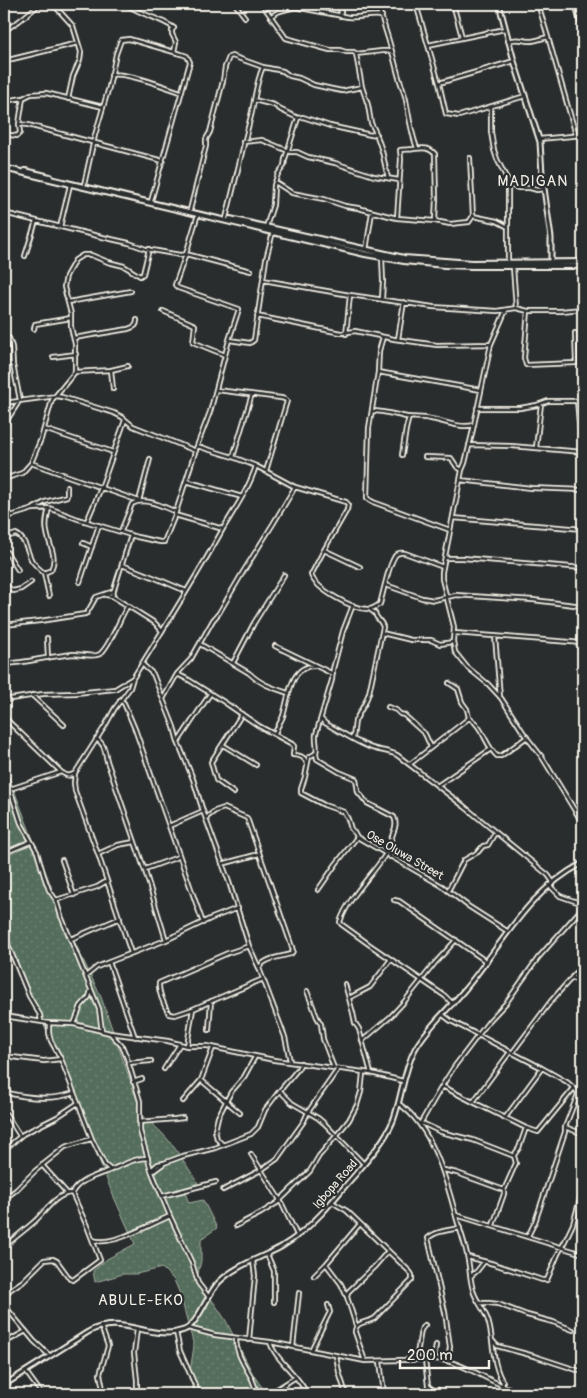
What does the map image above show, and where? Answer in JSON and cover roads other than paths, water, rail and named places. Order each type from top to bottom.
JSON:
[{"type":"main road","points":[[4,167],[404,258],[472,263],[551,262],[583,264]]},
{"type":"main road","points":[[4,167],[273,232],[404,261],[444,265],[583,264]]},
{"type":"street","points":[[4,31],[20,21],[40,4]]},
{"type":"street","points":[[53,4],[74,26],[78,43],[80,56],[68,99]]},
{"type":"street","points":[[126,4],[174,28],[172,30],[176,44],[174,52]]},
{"type":"street","points":[[235,4],[245,17]]},
{"type":"street","points":[[262,4],[286,38],[330,50],[354,52],[356,54],[382,51],[392,52]]},
{"type":"street","points":[[338,4],[341,12],[340,16]]},
{"type":"street","points":[[377,4],[382,16],[417,148]]},
{"type":"street","points":[[416,4],[439,83],[444,110],[447,115],[459,116],[525,96]]},
{"type":"street","points":[[453,4],[462,38]]},
{"type":"street","points":[[499,4],[508,41],[539,140],[551,238],[551,262]]},
{"type":"street","points":[[538,4],[576,135]]},
{"type":"street","points":[[576,4],[583,33]]},
{"type":"street","points":[[271,16],[280,10],[295,6],[357,18],[375,15],[382,16]]},
{"type":"street","points":[[428,45],[505,29]]},
{"type":"street","points":[[508,41],[513,39],[530,41],[548,37]]},
{"type":"street","points":[[84,185],[103,107],[110,87],[117,51],[123,39],[129,39],[187,56],[190,62],[180,92],[152,201]]},
{"type":"street","points":[[4,61],[78,43]]},
{"type":"street","points":[[356,54],[371,124],[376,133],[388,178]]},
{"type":"street","points":[[190,210],[206,146],[206,139],[210,132],[229,57],[232,56],[263,67],[283,71],[292,77],[314,85],[338,91],[362,87]]},
{"type":"street","points":[[439,83],[514,61]]},
{"type":"street","points":[[226,218],[263,67]]},
{"type":"street","points":[[111,75],[134,76],[180,92]]},
{"type":"street","points":[[4,101],[42,93],[103,107]]},
{"type":"street","points":[[4,134],[19,135],[23,98]]},
{"type":"street","points":[[254,100],[274,104],[281,110],[298,118],[302,117],[330,126],[371,135],[376,133]]},
{"type":"street","points":[[491,107],[491,132],[494,150],[509,185],[508,263]]},
{"type":"street","points":[[266,227],[273,206],[273,188],[278,174],[284,166],[298,118]]},
{"type":"street","points":[[19,124],[37,127],[163,161]]},
{"type":"street","points":[[539,140],[583,135]]},
{"type":"street","points":[[244,142],[262,140],[308,157],[399,180]]},
{"type":"street","points":[[397,218],[400,150],[426,148],[435,154],[435,221]]},
{"type":"street","points":[[275,182],[292,193],[324,199],[397,218],[450,224],[467,223],[471,221],[473,216],[470,158]]},
{"type":"street","points":[[60,227],[70,184]]},
{"type":"street","points":[[509,185],[518,188],[544,189]]},
{"type":"street","points":[[366,250],[372,212]]},
{"type":"street","points":[[4,213],[102,238],[180,255],[186,254],[251,271]]},
{"type":"street","points":[[33,509],[49,508],[132,535],[164,542],[210,412],[239,309],[178,288],[175,285],[198,214]]},
{"type":"street","points":[[473,216],[497,221],[508,227]]},
{"type":"street","points":[[26,256],[36,221]]},
{"type":"street","points":[[229,340],[251,342],[254,340],[263,280],[273,232]]},
{"type":"street","points":[[4,479],[22,473],[31,463],[51,402],[75,372],[76,354],[74,338],[64,287],[66,276],[75,260],[86,255],[95,256],[124,266],[140,276],[143,274],[149,249]]},
{"type":"street","points":[[382,257],[382,299]]},
{"type":"street","points":[[513,266],[516,308]]},
{"type":"street","points":[[263,280],[433,307],[506,310],[516,308],[528,311],[561,312],[583,309]]},
{"type":"street","points":[[68,302],[132,291]]},
{"type":"street","points":[[346,334],[350,295]]},
{"type":"street","points":[[398,340],[404,302]]},
{"type":"street","points":[[506,310],[491,344],[474,425],[462,470],[444,558],[442,578],[452,617],[453,642],[457,656],[478,677],[488,684],[500,698],[542,757],[583,824]]},
{"type":"street","points":[[162,311],[195,325],[193,342],[226,355]]},
{"type":"street","points":[[528,311],[524,358],[524,364],[526,365],[576,363],[575,333]]},
{"type":"street","points":[[257,316],[346,334],[355,331],[398,340],[437,345],[491,344]]},
{"type":"street","points":[[34,329],[36,324],[71,318]]},
{"type":"street","points":[[74,338],[128,329],[136,326],[137,320]]},
{"type":"street","points":[[4,336],[9,338],[11,343],[20,400],[8,417],[4,428]]},
{"type":"street","points":[[383,337],[378,357],[378,372],[368,432],[366,498],[450,530]]},
{"type":"street","points":[[54,357],[76,354]]},
{"type":"street","points":[[4,364],[14,365]]},
{"type":"street","points":[[75,372],[111,370],[128,366]]},
{"type":"street","points":[[111,370],[113,389]]},
{"type":"street","points":[[378,372],[482,390]]},
{"type":"street","points":[[217,390],[280,398],[287,401],[266,471]]},
{"type":"street","points":[[233,457],[252,394]]},
{"type":"street","points":[[4,403],[56,396],[108,411],[122,417],[133,426],[196,451]]},
{"type":"street","points":[[477,408],[520,408],[548,401],[583,400]]},
{"type":"street","points":[[469,445],[582,452],[577,401]]},
{"type":"street","points":[[536,448],[541,404]]},
{"type":"street","points":[[372,411],[426,418],[446,423],[474,425]]},
{"type":"street","points":[[402,454],[409,417]]},
{"type":"street","points":[[87,521],[124,420]]},
{"type":"street","points":[[44,428],[113,452]]},
{"type":"street","points":[[197,446],[256,466],[295,487],[348,504],[347,510],[311,577],[336,598],[369,609],[375,613],[382,624],[382,633],[369,692],[356,721],[353,738]]},
{"type":"street","points":[[425,456],[451,458],[457,468],[462,470]]},
{"type":"street","points":[[139,501],[150,458]]},
{"type":"street","points":[[31,463],[139,501],[152,503],[175,514],[223,529]]},
{"type":"street","points":[[131,953],[75,791],[75,773],[120,700],[130,688],[133,678],[205,562],[242,497],[256,466]]},
{"type":"street","points":[[460,480],[531,488],[583,490]]},
{"type":"street","points":[[186,481],[242,497]]},
{"type":"street","points":[[4,518],[66,496],[67,487]]},
{"type":"street","points":[[163,700],[177,674],[191,659],[295,487]]},
{"type":"street","points":[[121,531],[132,504],[139,501]]},
{"type":"street","points":[[44,573],[52,570],[55,556],[50,547],[47,533],[46,522],[49,508]]},
{"type":"street","points":[[452,518],[583,528]]},
{"type":"street","points":[[80,582],[99,525]]},
{"type":"street","points":[[4,538],[16,534],[21,537],[31,560],[44,573],[49,596]]},
{"type":"street","points":[[112,596],[132,535]]},
{"type":"street","points":[[82,543],[92,547]]},
{"type":"street","points":[[4,548],[18,570]]},
{"type":"street","points":[[324,550],[360,567]]},
{"type":"street","points":[[369,609],[380,604],[390,567],[399,553],[405,553],[443,567]]},
{"type":"street","points":[[444,558],[583,568]]},
{"type":"street","points":[[122,565],[186,591]]},
{"type":"street","points":[[233,663],[254,623],[284,575]]},
{"type":"street","points":[[4,584],[13,591],[21,589],[31,582]]},
{"type":"street","points":[[386,585],[415,596],[434,600],[456,595],[533,600],[583,606]]},
{"type":"street","points":[[4,625],[85,614],[96,597],[114,591]]},
{"type":"street","points":[[104,594],[112,596],[127,607],[156,623],[162,631]]},
{"type":"street","points":[[353,605],[342,631],[333,674],[315,741],[316,754],[317,759],[339,772],[356,779],[358,792],[367,803],[394,817],[396,823],[391,841],[390,857]]},
{"type":"street","points":[[4,664],[18,664],[73,654],[93,656],[99,654],[127,607]]},
{"type":"street","points":[[382,633],[410,640],[431,640],[440,644],[453,642]]},
{"type":"street","points":[[454,633],[583,643]]},
{"type":"street","points":[[495,636],[500,698]]},
{"type":"street","points":[[47,638],[48,658]]},
{"type":"street","points":[[200,644],[269,686],[288,693]]},
{"type":"street","points":[[275,646],[333,674]]},
{"type":"street","points":[[142,664],[152,672],[174,727],[238,908],[249,946],[285,1038],[290,1061]]},
{"type":"street","points":[[275,734],[296,674],[306,666],[316,666]]},
{"type":"street","points":[[177,674],[294,746],[293,755],[300,756],[306,760],[307,766]]},
{"type":"street","points":[[4,700],[116,689],[133,678]]},
{"type":"street","points":[[450,682],[451,685],[458,689],[462,702],[467,708],[469,718],[474,721],[490,749],[497,756],[501,756],[527,737]]},
{"type":"street","points":[[178,742],[210,694]]},
{"type":"street","points":[[32,696],[64,725]]},
{"type":"street","points":[[120,700],[124,703],[134,729],[203,923]]},
{"type":"street","points":[[388,707],[396,710],[425,734],[431,747]]},
{"type":"street","points":[[234,793],[216,780],[211,762],[242,714]]},
{"type":"street","points":[[4,715],[61,772],[67,776],[75,773]]},
{"type":"street","points":[[410,764],[469,718]]},
{"type":"street","points":[[321,719],[366,746],[397,754],[548,875],[560,896],[583,906],[538,958],[506,1003],[489,1021],[454,1067],[420,1124]]},
{"type":"street","points":[[96,740],[102,742],[166,940]]},
{"type":"street","points":[[223,745],[256,765]]},
{"type":"street","points":[[436,786],[490,749]]},
{"type":"street","points":[[307,766],[309,757],[316,754]]},
{"type":"street","name":"Ose Oluwa Street","points":[[307,766],[301,794],[344,812],[351,829],[357,837],[428,877],[507,931]]},
{"type":"street","points":[[4,791],[61,772]]},
{"type":"street","points":[[4,774],[21,823],[37,852],[44,876],[56,900],[86,976],[100,1014],[102,1031]]},
{"type":"street","points":[[206,817],[224,808],[245,817],[260,854],[293,951],[291,954],[266,961],[259,968]]},
{"type":"street","points":[[169,826],[203,811]]},
{"type":"street","points":[[448,891],[464,860],[478,852],[483,846],[488,845],[495,833]]},
{"type":"street","points":[[318,890],[357,837]]},
{"type":"street","points":[[4,853],[30,841]]},
{"type":"street","points":[[98,854],[118,845],[134,842]]},
{"type":"street","points":[[222,864],[260,854]]},
{"type":"street","points":[[385,854],[375,870],[355,894],[340,922],[370,945],[445,996],[453,1004]]},
{"type":"street","points":[[144,869],[178,856]]},
{"type":"street","points":[[62,860],[74,894]]},
{"type":"street","name":"Igbopa Road","points":[[188,1328],[199,1314],[214,1287],[224,1277],[284,1245],[314,1221],[332,1202],[364,1164],[390,1126],[399,1104],[407,1068],[415,1050],[427,1032],[453,1004],[487,962],[507,931],[540,894],[563,874],[583,863]]},
{"type":"street","points":[[56,900],[97,887],[107,881]]},
{"type":"street","points":[[394,900],[398,900],[424,919],[436,925],[487,962]]},
{"type":"street","points":[[86,976],[97,967],[166,940],[238,908]]},
{"type":"street","points":[[71,939],[120,918]]},
{"type":"street","points":[[4,935],[41,1021]]},
{"type":"street","points":[[362,1042],[390,1017],[456,940]]},
{"type":"street","points":[[249,946],[228,953],[159,983],[158,986],[169,1014],[175,1015],[193,1009],[263,979]]},
{"type":"street","points":[[350,998],[370,987],[391,959]]},
{"type":"street","points":[[109,962],[135,1037]]},
{"type":"street","points":[[473,1102],[551,1001],[583,964]]},
{"type":"street","points":[[572,977],[583,986]]},
{"type":"street","points":[[345,984],[354,1013],[354,1023],[359,1029],[371,1073]]},
{"type":"street","points":[[74,1024],[81,1006],[89,997],[91,990]]},
{"type":"street","points":[[307,991],[320,1021],[323,1039],[336,1068]]},
{"type":"street","points":[[209,1030],[211,1001]]},
{"type":"street","points":[[187,1046],[193,1009]]},
{"type":"street","points":[[443,1015],[451,1021],[568,1082],[578,1094],[583,1096]]},
{"type":"street","points":[[4,1016],[49,1023],[74,1024],[110,1033],[168,1041],[187,1046],[208,1046],[255,1056],[371,1073],[403,1081]]},
{"type":"street","points":[[49,1023],[51,1040],[61,1060],[92,1139],[102,1162],[111,1170]]},
{"type":"street","points":[[110,1033],[122,1046],[126,1054],[140,1101],[141,1135],[152,1171],[192,1263],[198,1283],[208,1296]]},
{"type":"street","points":[[164,1069],[180,1044]]},
{"type":"street","points":[[183,1101],[201,1080],[213,1048]]},
{"type":"street","points":[[4,1056],[61,1060]]},
{"type":"street","points":[[223,1145],[217,1139],[215,1130],[218,1117],[231,1092],[250,1068],[255,1056]]},
{"type":"street","points":[[128,1063],[151,1062]]},
{"type":"street","points":[[149,1162],[164,1163],[223,1145],[251,1134],[258,1127],[266,1110],[301,1063]]},
{"type":"street","points":[[223,1190],[262,1170],[279,1156],[306,1118],[336,1068]]},
{"type":"street","points":[[505,1118],[542,1068]]},
{"type":"street","points":[[236,1226],[270,1208],[310,1170],[318,1156],[349,1120],[359,1100],[363,1072]]},
{"type":"street","points":[[133,1082],[142,1079]]},
{"type":"street","points":[[201,1080],[240,1113]]},
{"type":"street","points":[[442,1086],[505,1118],[538,1132],[574,1088]]},
{"type":"street","points":[[280,1090],[292,1104],[325,1124],[364,1164]]},
{"type":"street","points":[[4,1092],[32,1097],[54,1098],[74,1093]]},
{"type":"street","points":[[528,1236],[535,1222],[565,1132],[565,1127],[578,1094]]},
{"type":"street","points":[[4,1150],[20,1136],[78,1103]]},
{"type":"street","points":[[399,1104],[408,1110],[420,1124],[444,1170],[458,1216],[468,1258],[473,1291],[488,1319],[500,1378],[503,1382],[500,1394]]},
{"type":"street","points":[[6,1114],[20,1136]]},
{"type":"street","points":[[140,1122],[183,1118]]},
{"type":"street","points":[[420,1124],[473,1140],[514,1156]]},
{"type":"street","points":[[565,1127],[583,1134]]},
{"type":"street","points":[[493,1226],[504,1190],[516,1163],[514,1156],[526,1128]]},
{"type":"street","points":[[4,1200],[65,1147],[92,1139]]},
{"type":"street","points":[[251,1154],[280,1200],[297,1235]]},
{"type":"street","points":[[4,1296],[23,1281],[41,1262],[49,1259],[57,1261],[70,1279],[75,1280],[100,1260],[72,1193],[74,1188],[84,1181],[135,1159],[148,1158]]},
{"type":"street","points":[[152,1171],[164,1163]]},
{"type":"street","points":[[152,1171],[158,1164]]},
{"type":"street","points":[[42,1165],[67,1193]]},
{"type":"street","points":[[444,1170],[504,1190]]},
{"type":"street","points":[[162,1196],[216,1182]]},
{"type":"street","points":[[468,1258],[545,1280],[549,1278],[558,1254],[573,1224],[583,1188]]},
{"type":"street","points":[[4,1247],[52,1203],[67,1193],[72,1193]]},
{"type":"street","points":[[332,1202],[347,1211],[412,1276],[412,1280],[376,1318],[356,1325]]},
{"type":"street","points":[[93,1240],[108,1241],[170,1216]]},
{"type":"street","points":[[458,1216],[583,1254]]},
{"type":"street","points":[[314,1276],[360,1224]]},
{"type":"street","points":[[448,1360],[450,1348],[445,1312],[428,1238],[438,1233],[460,1228]]},
{"type":"street","points":[[4,1234],[8,1243]]},
{"type":"street","points":[[347,1297],[348,1292],[388,1251]]},
{"type":"street","points":[[267,1254],[274,1268],[274,1302]]},
{"type":"street","points":[[249,1340],[255,1276],[253,1261]]},
{"type":"street","points":[[471,1276],[484,1262]]},
{"type":"street","points":[[326,1264],[341,1284],[347,1297],[356,1325],[355,1332],[365,1361]]},
{"type":"street","points":[[293,1347],[299,1293]]},
{"type":"street","points":[[480,1303],[498,1304],[573,1330]]},
{"type":"street","points":[[4,1305],[26,1332],[50,1356]]},
{"type":"street","points":[[312,1350],[330,1312],[328,1305]]},
{"type":"street","points":[[4,1385],[88,1332],[101,1326],[120,1325],[158,1332],[176,1332],[188,1328],[208,1334],[270,1342],[365,1361],[448,1360],[497,1384],[527,1394]]},
{"type":"street","points":[[416,1360],[421,1330],[425,1325]]},
{"type":"street","points":[[101,1326],[108,1346],[100,1374],[104,1394]]},
{"type":"street","points":[[137,1328],[134,1353],[137,1394]]},
{"type":"street","points":[[4,1343],[26,1332]]},
{"type":"street","points":[[176,1332],[180,1351],[199,1394]]},
{"type":"street","points":[[236,1338],[236,1346],[257,1394]]},
{"type":"street","points":[[491,1338],[497,1346],[583,1372]]},
{"type":"street","points":[[270,1342],[273,1349],[296,1376],[307,1394]]},
{"type":"street","points":[[434,1359],[436,1345]]},
{"type":"street","points":[[336,1356],[346,1394]]},
{"type":"street","points":[[425,1359],[428,1386],[433,1390]]},
{"type":"street","points":[[380,1361],[386,1394],[433,1390],[448,1394]]},
{"type":"street","points":[[26,1372],[42,1394]]},
{"type":"street","points":[[269,1394],[296,1376]]},
{"type":"street","points":[[497,1384],[500,1378]]},
{"type":"street","points":[[424,1391],[428,1386]]},
{"type":"district","name":"MADIGAN","points":[[533,181]]},
{"type":"district","name":"ABULE-EKO","points":[[141,1300]]}]
